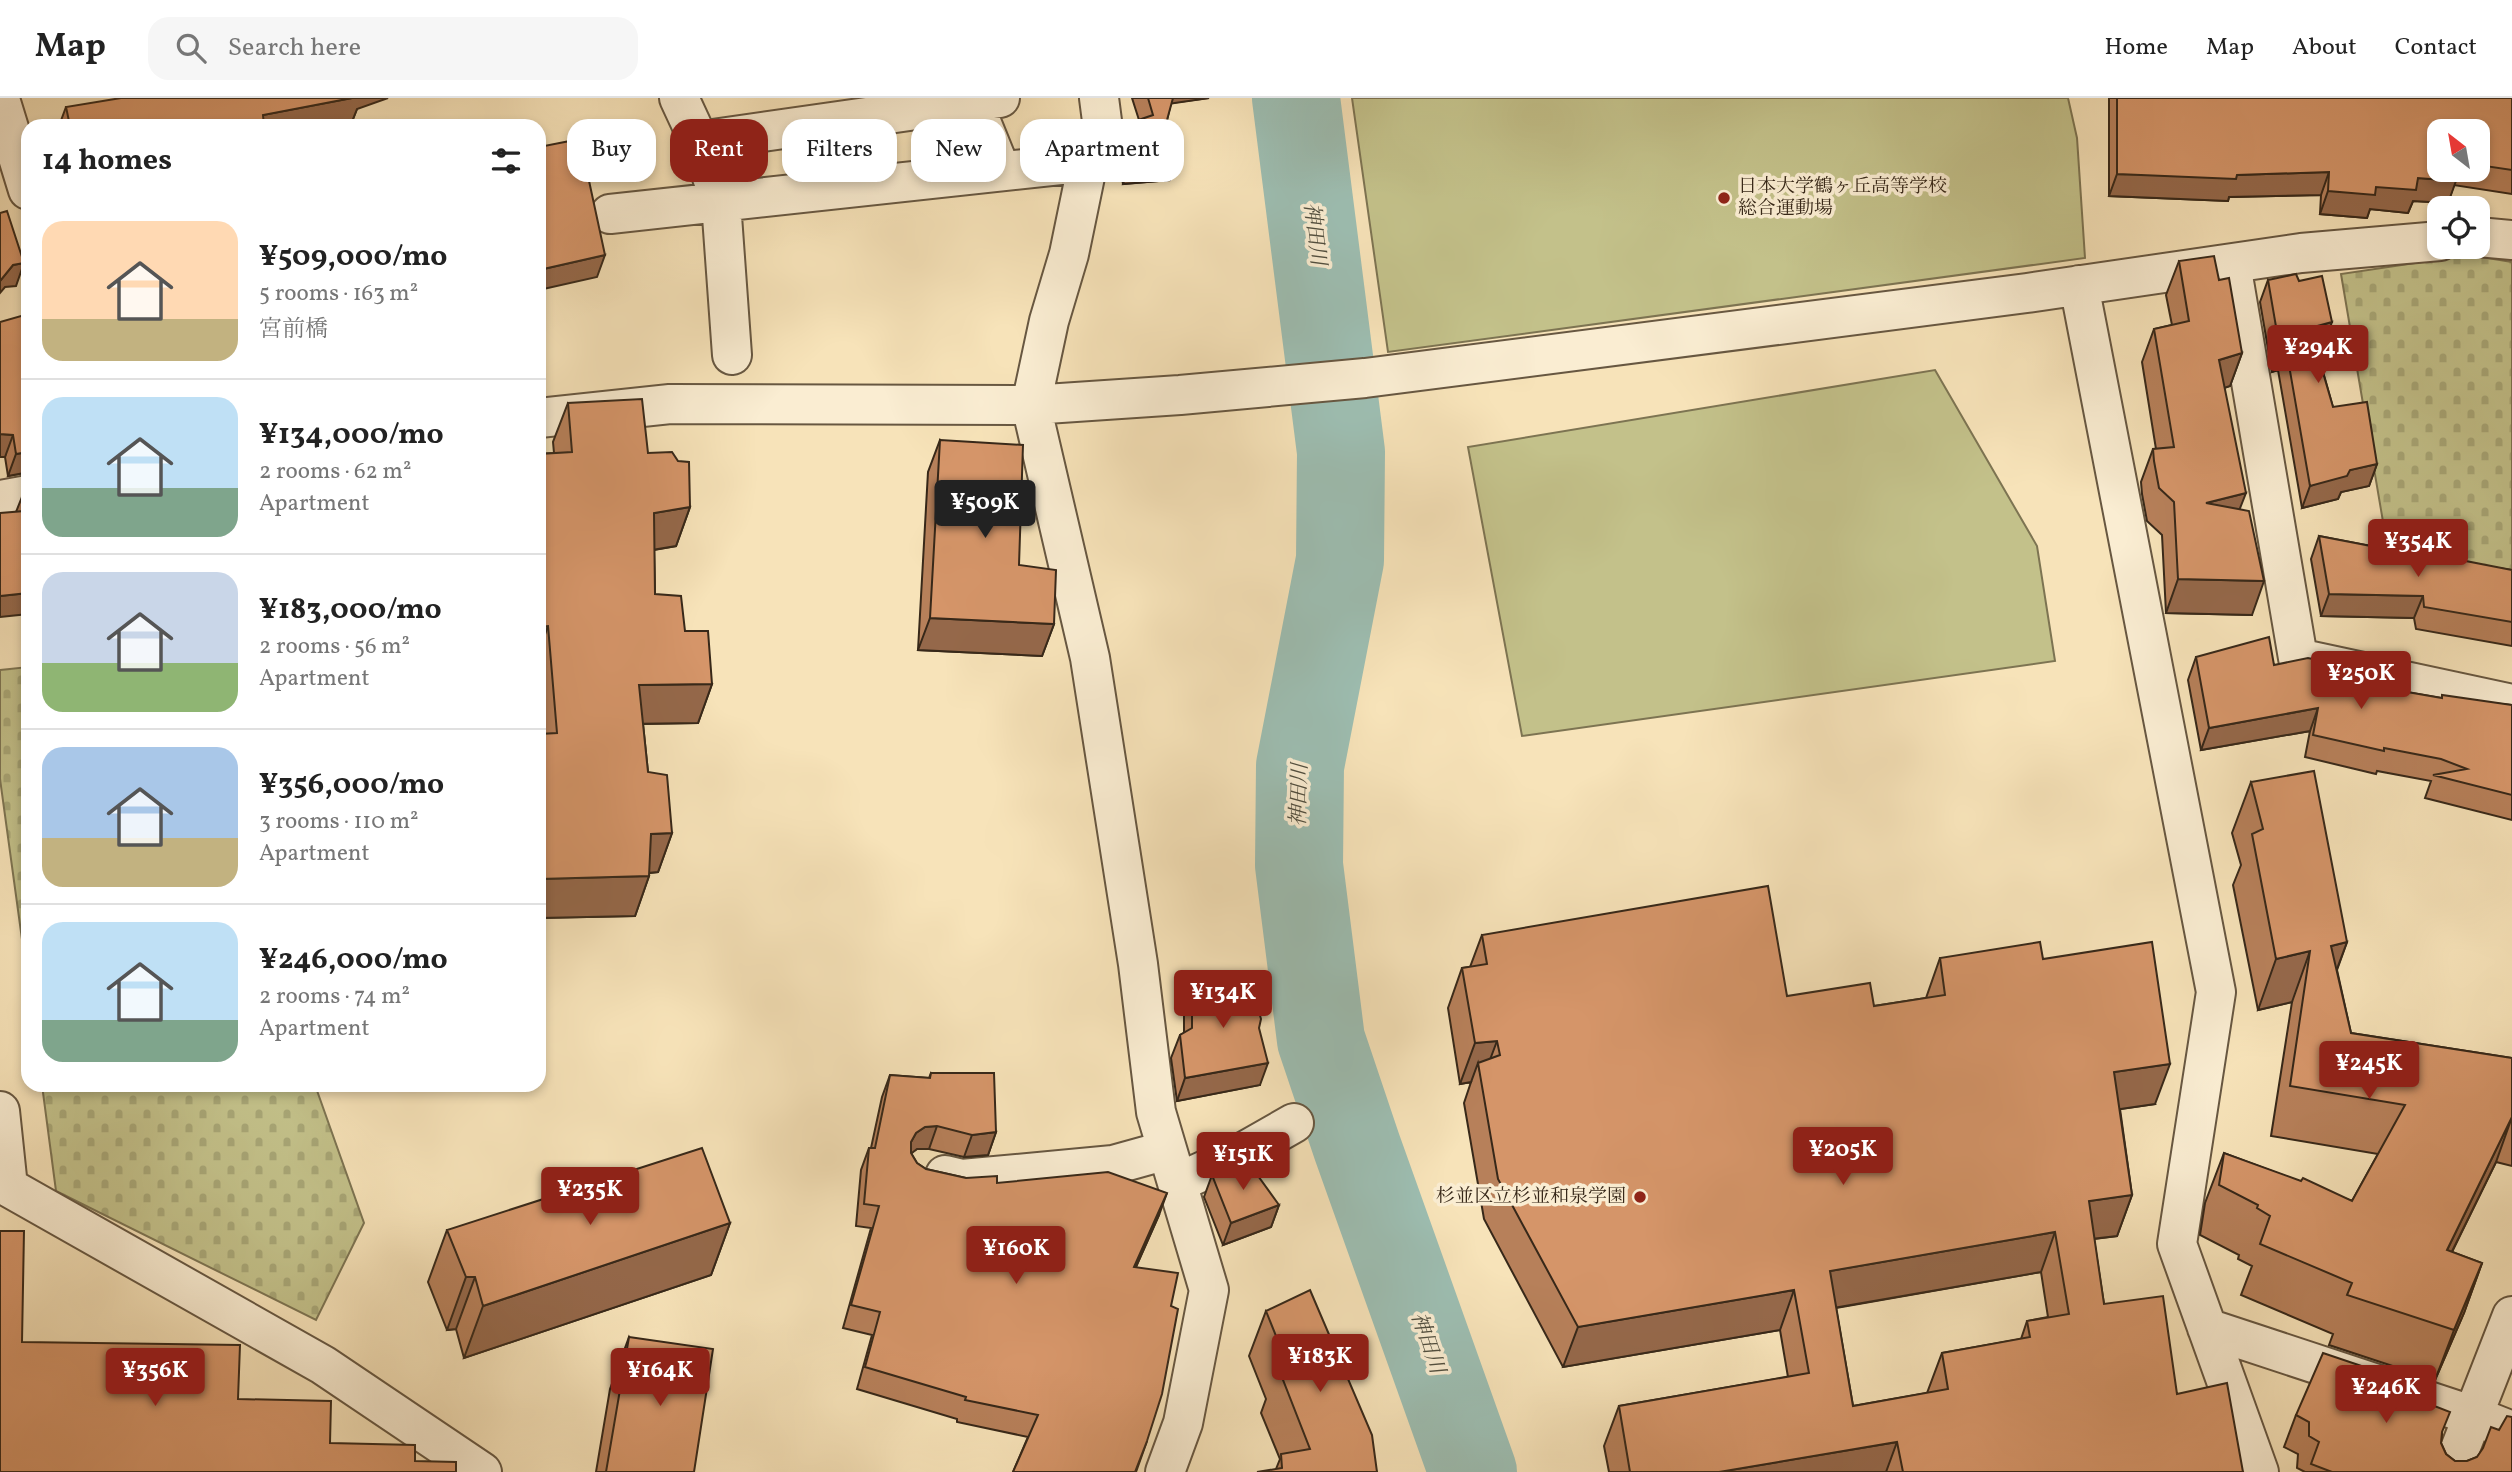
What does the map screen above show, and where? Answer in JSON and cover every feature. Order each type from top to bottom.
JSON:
[{"type":"street","points":[[679,98],[689,119]]},
{"type":"street","points":[[1099,98],[1102,119]]},
{"type":"street","points":[[0,99],[21,167]]},
{"type":"street","points":[[768,131],[987,100],[991,119]]},
{"type":"street","points":[[610,214],[911,181]]},
{"type":"street","points":[[714,182],[721,202],[732,355]]},
{"type":"street","points":[[1084,182],[1069,254],[1049,321],[1031,405],[1090,657],[1138,964],[1156,1112],[1209,1290],[1183,1423],[1165,1472]]},
{"type":"street","points":[[2490,238],[2512,240]]},
{"type":"street","points":[[546,417],[670,404],[1031,405],[1366,378],[2079,285],[2301,253],[2427,242]]},
{"type":"street","points":[[2231,264],[2298,658],[2512,704]]},
{"type":"street","points":[[2079,285],[2216,992],[2177,1244],[2259,1472]]},
{"type":"street","points":[[0,499],[21,496]]},
{"type":"street","points":[[0,1111],[4,1186],[323,1365],[482,1472]]},
{"type":"street","points":[[924,1170],[962,1179],[1114,1165],[1172,1167],[1238,1155],[1294,1123]]},
{"type":"street","points":[[2451,1472],[2512,1317]]},
{"type":"street","points":[[2207,1328],[2512,1431]]},
{"type":"green space","name":"日本大学鶴ヶ丘高等学校 総合運動場","points":[[1352,98],[2068,98],[2077,138],[2085,258],[1388,352]]},
{"type":"green space","points":[[2490,258],[2512,262],[2512,579],[2389,557],[2341,274],[2442,259]]},
{"type":"green space","points":[[1935,370],[2037,546],[2055,661],[1522,736],[1468,447]]},
{"type":"green space","points":[[21,668],[21,932],[0,779],[0,670]]},
{"type":"green space","points":[[43,1092],[317,1092],[364,1223],[316,1320],[56,1191]]},
{"type":"building","points":[[121,98],[352,98],[263,115],[263,119],[69,119],[66,107]]},
{"type":"building","points":[[1148,98],[1173,98],[1167,119],[1141,119],[1153,115]]},
{"type":"building","points":[[2117,98],[2512,98],[2512,170],[2490,167],[2490,119],[2427,119],[2427,179],[2418,178],[2416,190],[2376,187],[2375,195],[2328,191],[2329,172],[2237,175],[2236,179],[2117,174]]},
{"type":"building","points":[[567,142],[567,182],[589,182],[605,255],[546,268],[546,146]]},
{"type":"building","points":[[7,211],[21,254],[21,264],[13,265],[0,281],[0,213]]},
{"type":"building","points":[[2214,256],[2219,280],[2229,278],[2242,353],[2219,360],[2246,493],[2206,503],[2249,511],[2264,581],[2178,579],[2174,502],[2159,488],[2154,461],[2153,449],[2174,447],[2154,329],[2189,321],[2179,261]]},
{"type":"building","points":[[2296,274],[2299,281],[2322,276],[2332,322],[2310,328],[2333,407],[2367,402],[2377,464],[2350,470],[2347,476],[2310,486],[2286,348],[2280,350],[2268,280]]},
{"type":"building","points":[[21,316],[21,453],[16,454],[13,435],[0,434],[0,322]]},
{"type":"building","points":[[642,399],[648,453],[672,452],[678,461],[689,462],[690,507],[654,513],[655,594],[681,596],[685,631],[708,631],[712,684],[639,685],[648,772],[667,775],[672,833],[651,834],[649,876],[546,879],[546,734],[557,733],[546,626],[546,454],[572,452],[568,403]]},
{"type":"building","points":[[940,440],[1023,445],[1019,565],[1056,570],[1054,624],[930,618]]},
{"type":"building","points":[[21,511],[21,594],[0,596],[0,513]]},
{"type":"building","points":[[2319,536],[2512,570],[2512,622],[2424,607],[2423,596],[2329,594]]},
{"type":"building","points":[[2269,637],[2274,665],[2308,658],[2359,669],[2355,683],[2442,698],[2442,695],[2512,705],[2512,795],[2433,775],[2467,769],[2441,759],[2384,748],[2384,751],[2313,735],[2318,708],[2209,728],[2196,657]]},
{"type":"building","points":[[2314,771],[2347,942],[2331,946],[2351,1033],[2512,1058],[2512,1117],[2447,1250],[2482,1263],[2454,1330],[2347,1295],[2352,1283],[2260,1244],[2270,1216],[2257,1208],[2258,1205],[2219,1185],[2224,1153],[2301,1181],[2303,1178],[2352,1201],[2405,1105],[2290,1086],[2310,951],[2276,959],[2252,834],[2263,829],[2251,782]]},
{"type":"building","name":"杉並区立杉並和泉学園","points":[[1768,886],[1787,996],[1870,983],[1874,1006],[1945,995],[1940,958],[2040,942],[2043,959],[2152,942],[2170,1064],[2114,1072],[2132,1195],[2089,1201],[2104,1304],[2163,1296],[2177,1394],[2227,1383],[2243,1472],[1903,1472],[1897,1442],[1719,1472],[1630,1472],[1619,1406],[1809,1373],[1794,1290],[1578,1327],[1498,1179],[1478,1063],[1500,1055],[1497,1041],[1475,1043],[1462,968],[1487,964],[1482,935]],"holes":[[[2055,1232],[2069,1314],[2027,1321],[2030,1337],[1942,1353],[1948,1389],[1853,1406],[1830,1271]]]},
{"type":"building","points":[[1249,976],[1261,1019],[1259,1028],[1268,1063],[1185,1078],[1180,1035],[1192,1028],[1192,989]]},
{"type":"building","points":[[931,1073],[994,1073],[996,1132],[972,1135],[937,1126],[925,1127],[916,1133],[911,1142],[911,1153],[917,1163],[926,1169],[966,1178],[997,1176],[997,1183],[1108,1172],[1167,1193],[1134,1267],[1178,1273],[1171,1306],[1178,1309],[1162,1394],[1135,1472],[1013,1472],[1038,1415],[965,1400],[966,1397],[865,1367],[880,1312],[851,1305],[879,1206],[864,1204],[869,1148],[875,1148],[890,1075],[930,1078]]},
{"type":"building","points":[[702,1148],[730,1223],[483,1306],[475,1277],[466,1277],[447,1230]]},
{"type":"building","points":[[1248,1162],[1279,1205],[1231,1223],[1212,1175]]},
{"type":"building","points":[[0,1231],[24,1231],[22,1342],[240,1345],[238,1399],[331,1401],[330,1443],[415,1445],[415,1461],[456,1462],[456,1472],[0,1472]]},
{"type":"building","points":[[1310,1290],[1372,1435],[1377,1472],[1257,1472],[1282,1468],[1281,1454],[1310,1449],[1278,1367],[1286,1361],[1266,1311]]},
{"type":"building","points":[[629,1337],[713,1349],[694,1472],[606,1472]]},
{"type":"building","points":[[2323,1353],[2430,1389],[2424,1402],[2450,1412],[2442,1432],[2441,1443],[2446,1454],[2455,1461],[2467,1461],[2477,1457],[2491,1427],[2499,1430],[2507,1416],[2512,1417],[2512,1472],[2332,1472],[2311,1464],[2319,1442],[2309,1436],[2309,1422],[2296,1415]]},
{"type":"waterway","name":"神田川","points":[[1296,98],[1341,452],[1340,560],[1300,766],[1299,865],[1321,1040],[1473,1472]]},
{"type":"place","name":"日本大学鶴ヶ丘高等学校 総合運動場","points":[[1724,198]]},
{"type":"place","name":"杉並区立杉並和泉学園","points":[[1640,1197]]}]
